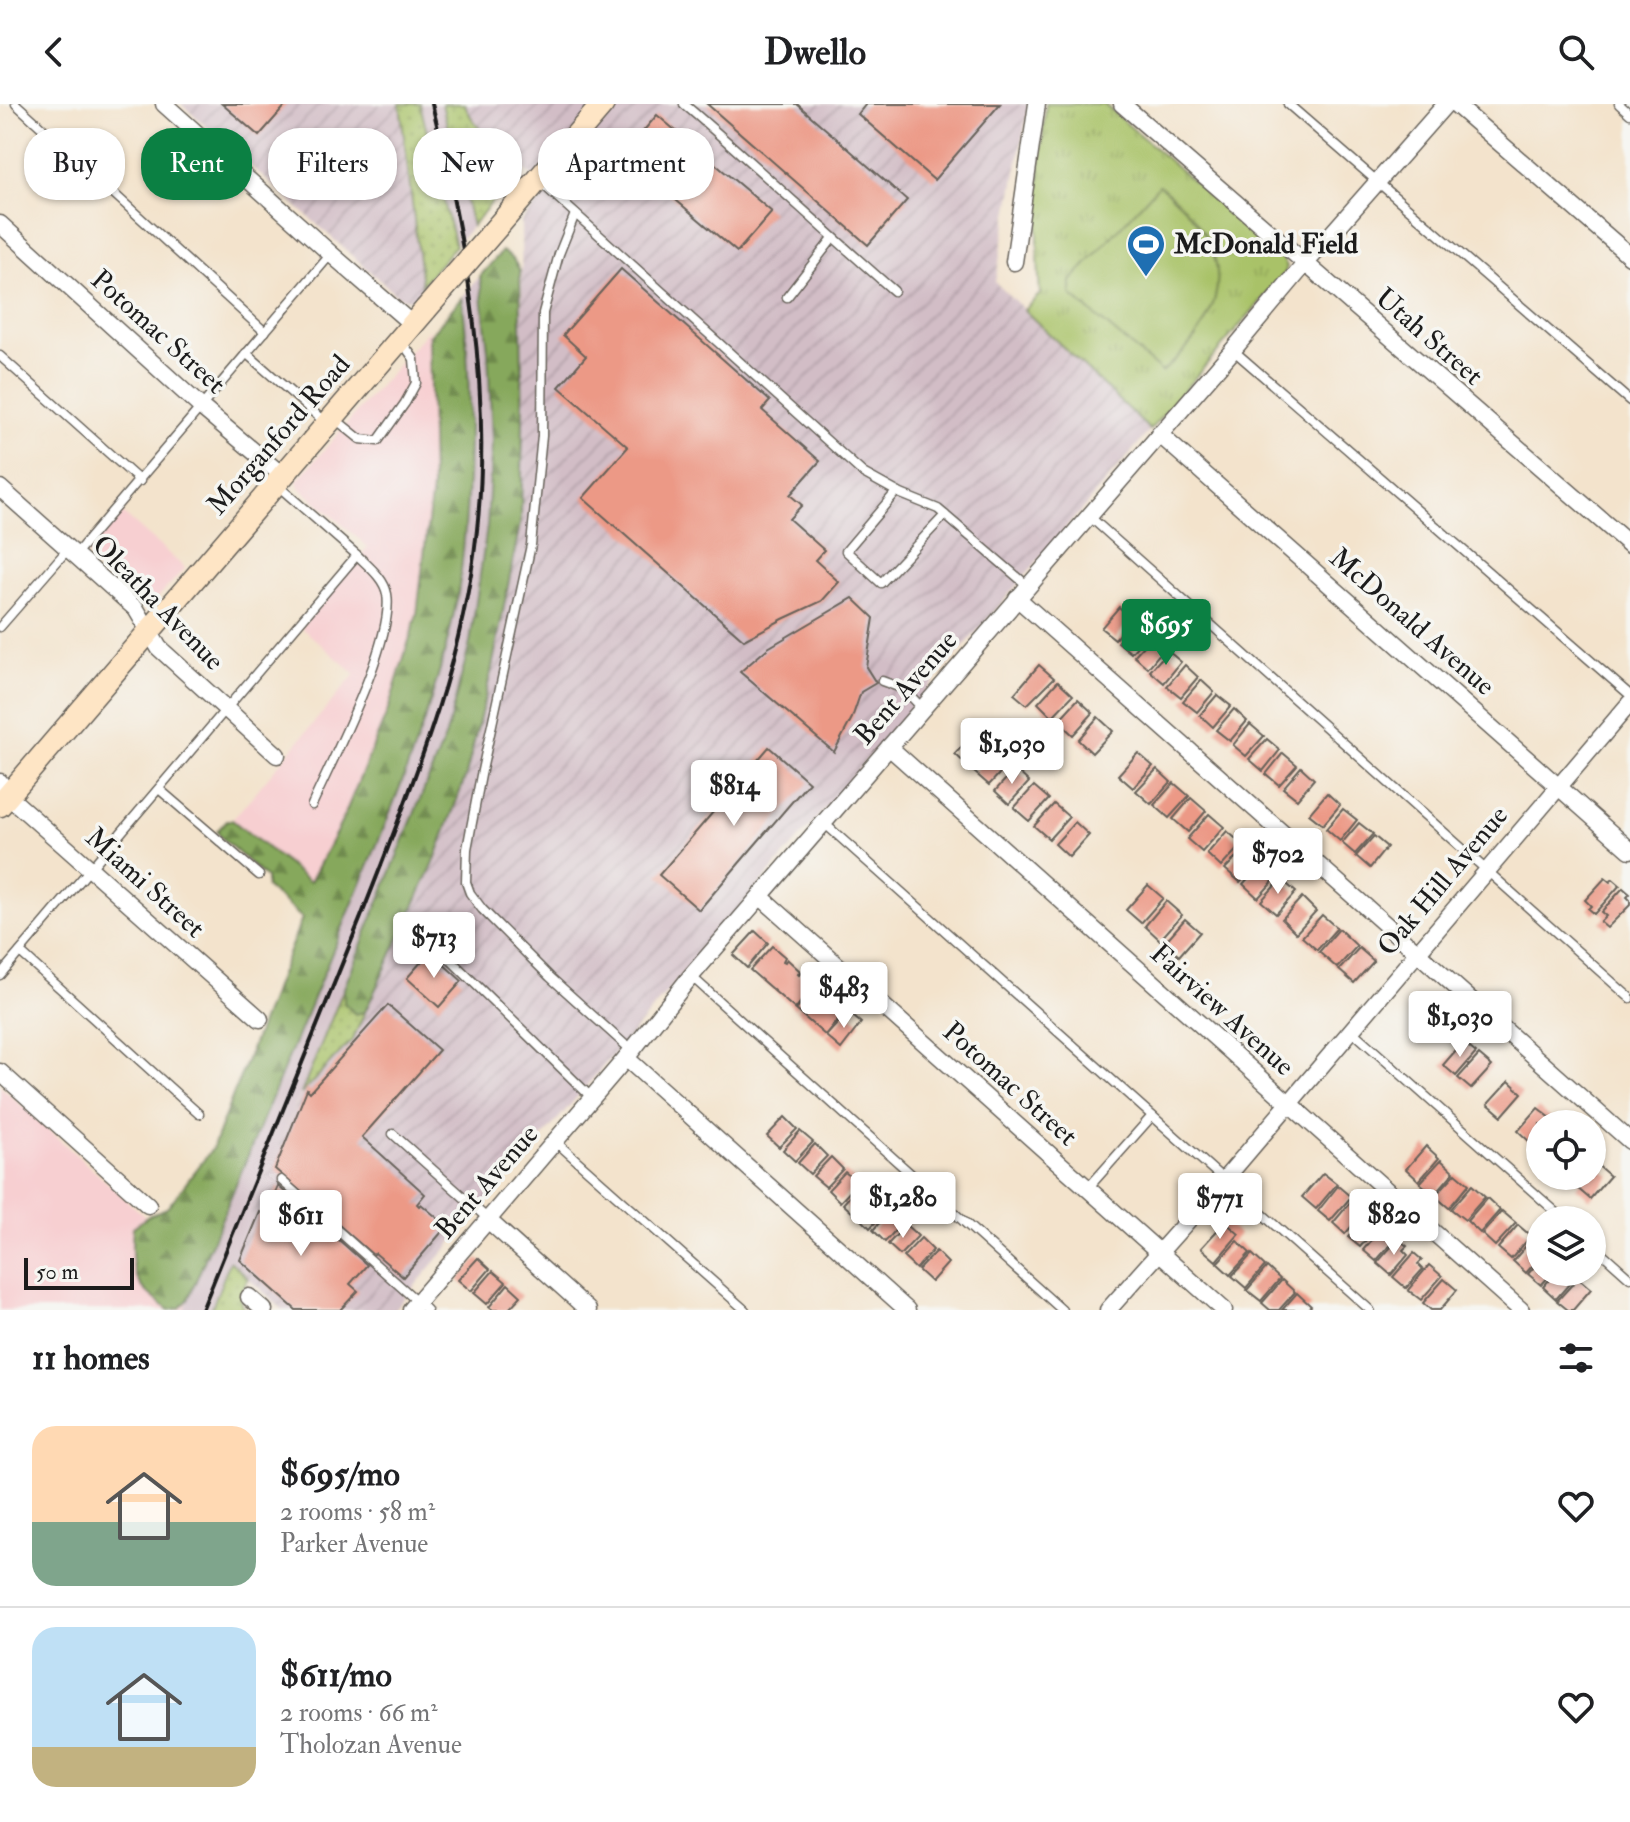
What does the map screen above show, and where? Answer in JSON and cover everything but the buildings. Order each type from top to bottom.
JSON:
[{"type":"street","points":[[164,104],[413,325]]},
{"type":"street","name":"Morganford Road","points":[[582,128],[603,104]]},
{"type":"street","points":[[1014,262],[1037,104]]},
{"type":"street","name":"Utah Street","points":[[1122,104],[1630,545]]},
{"type":"street","name":"Bent Avenue","points":[[419,1307],[691,976],[1446,104]]},
{"type":"street","points":[[1455,104],[1630,256]]},
{"type":"street","name":"Morganford Road","points":[[3,794],[150,631],[538,180]]},
{"type":"street","name":"Potomac Street","points":[[0,224],[279,480]]},
{"type":"street","name":"McDonald Avenue","points":[[1159,434],[1630,850]]},
{"type":"street","name":"Oleatha Avenue","points":[[0,488],[136,609],[159,648],[277,755]]},
{"type":"street","points":[[1022,592],[1417,952],[1630,1141]]},
{"type":"street","name":"Oak Hill Avenue","points":[[1108,1310],[1224,1180],[1630,703]]},
{"type":"street","name":"Fairview Avenue","points":[[889,747],[1521,1310]]},
{"type":"street","name":"Miami Street","points":[[3,794],[260,1019]]},
{"type":"street","name":"Potomac Street","points":[[761,897],[1224,1310]]},
{"type":"street","points":[[629,1055],[907,1310]]},
{"type":"street","points":[[0,1072],[148,1205]]},
{"type":"street","points":[[488,1220],[588,1310]]},
{"type":"street","points":[[249,1297],[264,1310]]},
{"type":"lane","points":[[16,104],[265,332]]},
{"type":"lane","points":[[684,104],[894,291]]},
{"type":"lane","points":[[1288,104],[1630,401]]},
{"type":"lane","points":[[1619,104],[1630,114]]},
{"type":"lane","points":[[560,200],[863,473],[896,492],[938,509],[1022,592]]},
{"type":"lane","points":[[575,214],[559,254],[543,313],[542,436],[531,545],[481,775],[467,849],[466,882],[482,909],[629,1055]]},
{"type":"lane","points":[[787,297],[833,238]]},
{"type":"lane","points":[[0,627],[140,481],[331,254]]},
{"type":"lane","points":[[246,353],[331,421],[360,439],[378,441],[416,383],[413,325]]},
{"type":"lane","points":[[1233,350],[1630,695]]},
{"type":"lane","points":[[0,356],[140,481]]},
{"type":"lane","points":[[279,480],[377,574],[387,593],[386,623],[376,658],[312,805]]},
{"type":"lane","points":[[896,492],[846,551],[881,583],[945,515]]},
{"type":"lane","points":[[1088,515],[1630,998]]},
{"type":"lane","points":[[0,975],[357,555]]},
{"type":"lane","points":[[882,681],[904,689],[923,709]]},
{"type":"lane","points":[[159,789],[259,875]]},
{"type":"lane","points":[[824,823],[1370,1310]]},
{"type":"lane","points":[[422,932],[592,1098]]},
{"type":"lane","points":[[20,952],[199,1114]]},
{"type":"lane","points":[[691,976],[1062,1310]]},
{"type":"lane","points":[[1351,1030],[1549,1206]]},
{"type":"lane","points":[[1088,1189],[1152,1116]]},
{"type":"lane","points":[[393,1134],[488,1220]]},
{"type":"lane","points":[[556,1142],[745,1310]]},
{"type":"lane","points":[[281,1180],[419,1307]]},
{"type":"lane","points":[[1606,1257],[1630,1278]]},
{"type":"shaded area","points":[[181,104],[400,104],[423,290],[417,297],[399,297],[289,200],[397,200],[397,128],[268,128],[268,181],[252,167],[252,128],[208,128]]},
{"type":"shaded area","points":[[421,104],[442,104],[448,128],[427,128]]},
{"type":"shaded area","points":[[465,104],[1029,104],[995,282],[1150,430],[394,1310],[283,1310],[230,1261],[301,1094],[353,1039],[433,866],[466,775],[492,668],[521,519],[521,222],[540,200],[714,200],[714,128],[538,128],[538,182],[522,167],[522,128],[480,128]]},
{"type":"shaded area","points":[[444,200],[466,200],[472,226],[455,246]]},
{"type":"shaded area","points":[[480,276],[488,351],[492,440],[487,527],[470,643],[446,735],[211,1310],[184,1310],[357,894],[422,728],[443,656],[458,592],[466,517],[468,375],[462,297]]},
{"type":"shaded area","points":[[429,329],[432,488],[417,614],[387,713],[342,821],[310,882],[232,820],[355,674],[301,627],[368,547],[299,487],[297,481]]},
{"type":"shaded area","points":[[119,510],[185,568],[152,604],[144,604],[83,551]]},
{"type":"shaded area","points":[[0,1086],[146,1218],[133,1227],[180,1308],[188,1300],[184,1310],[0,1310]]},
{"type":"green space","points":[[400,104],[420,104],[426,128],[413,128],[413,200],[444,200],[455,246],[422,285]]},
{"type":"green space","points":[[442,104],[465,104],[479,128],[448,128]]},
{"type":"green space","points":[[1046,104],[1104,104],[1282,258],[1287,266],[1285,273],[1150,430],[1024,310],[1040,294],[1038,199]]},
{"type":"green space","name":"McDonald Field","points":[[1159,185],[1185,208],[1203,231],[1214,255],[1218,278],[1214,301],[1204,324],[1162,372],[1071,295],[1071,281]]},
{"type":"green space","points":[[466,200],[494,200],[472,226]]},
{"type":"green space","points":[[502,251],[513,259],[520,271],[521,519],[492,668],[466,775],[433,865],[365,1012],[355,1014],[344,1003],[344,988],[446,735],[470,643],[487,527],[492,440],[488,351],[480,276]]},
{"type":"green space","points":[[462,297],[469,388],[466,522],[458,593],[438,677],[395,800],[188,1300],[180,1308],[169,1310],[147,1292],[137,1278],[132,1260],[133,1227],[167,1208],[212,1149],[302,918],[266,887],[266,878],[217,831],[227,820],[232,820],[310,882],[342,821],[387,713],[417,614],[432,488],[429,336]]},
{"type":"green space","points":[[344,988],[344,1003],[355,1014],[365,1012],[353,1039],[301,1094]]},
{"type":"green space","points":[[230,1261],[248,1278],[240,1299],[246,1310],[211,1310]]},
{"type":"railway","points":[[202,1310],[416,775],[447,679],[470,580],[481,476],[478,369],[465,262],[432,104]]},
{"type":"place","name":"McDonald Field","points":[[1146,278]]}]
